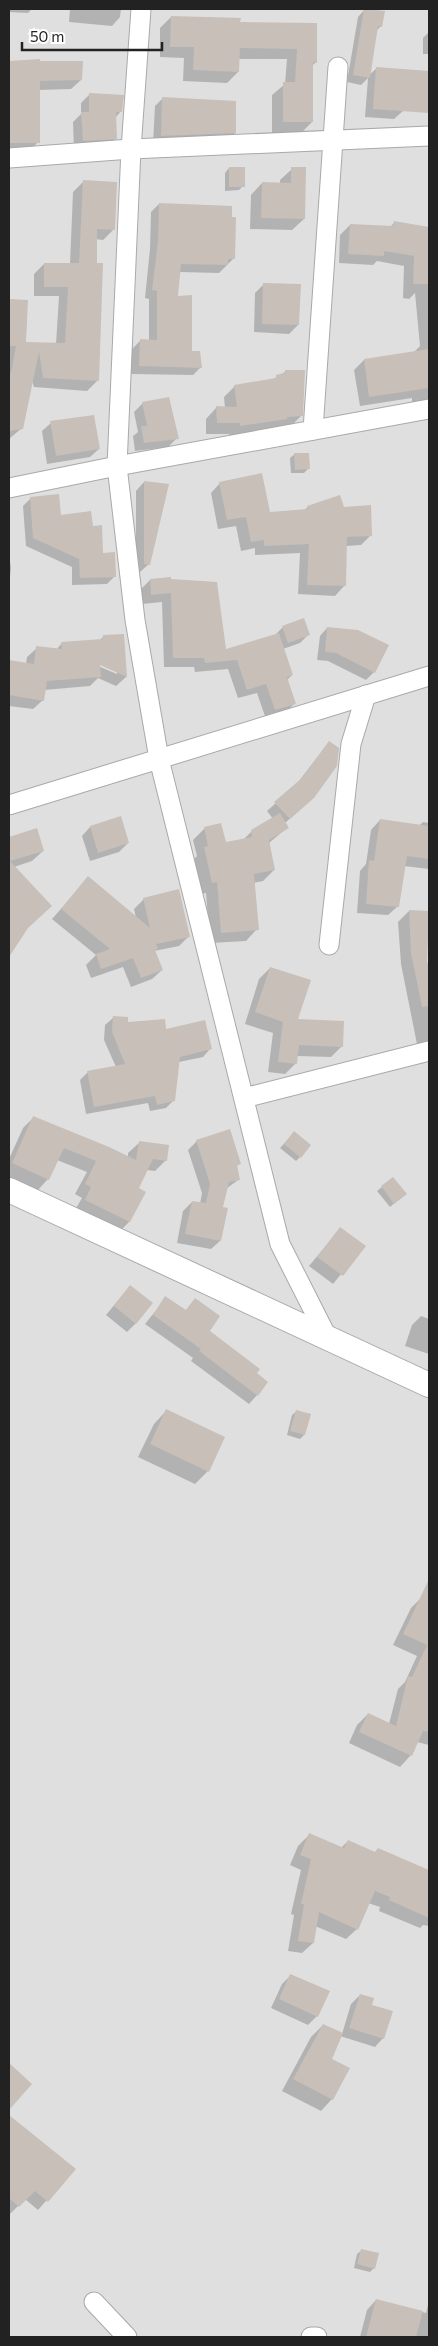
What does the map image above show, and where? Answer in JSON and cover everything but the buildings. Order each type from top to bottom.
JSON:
[{"type":"street","points":[[142,9],[131,149],[117,466],[135,620],[159,759],[280,1244],[327,1338]]},
{"type":"street","points":[[313,430],[338,67]]},
{"type":"street","points":[[9,158],[131,149],[429,136]]},
{"type":"street","points":[[9,488],[117,466],[429,409]]},
{"type":"street","points":[[9,805],[429,676]]},
{"type":"street","points":[[329,945],[351,744],[366,695]]},
{"type":"street","points":[[244,1098],[429,1051]]},
{"type":"street","points":[[9,1190],[429,1385]]},
{"type":"street","points":[[94,2302],[127,2337]]},
{"type":"street","points":[[311,2337],[317,2337]]},
{"type":"shaded area","points":[[9,9],[429,9],[429,2337],[9,2337]]}]
